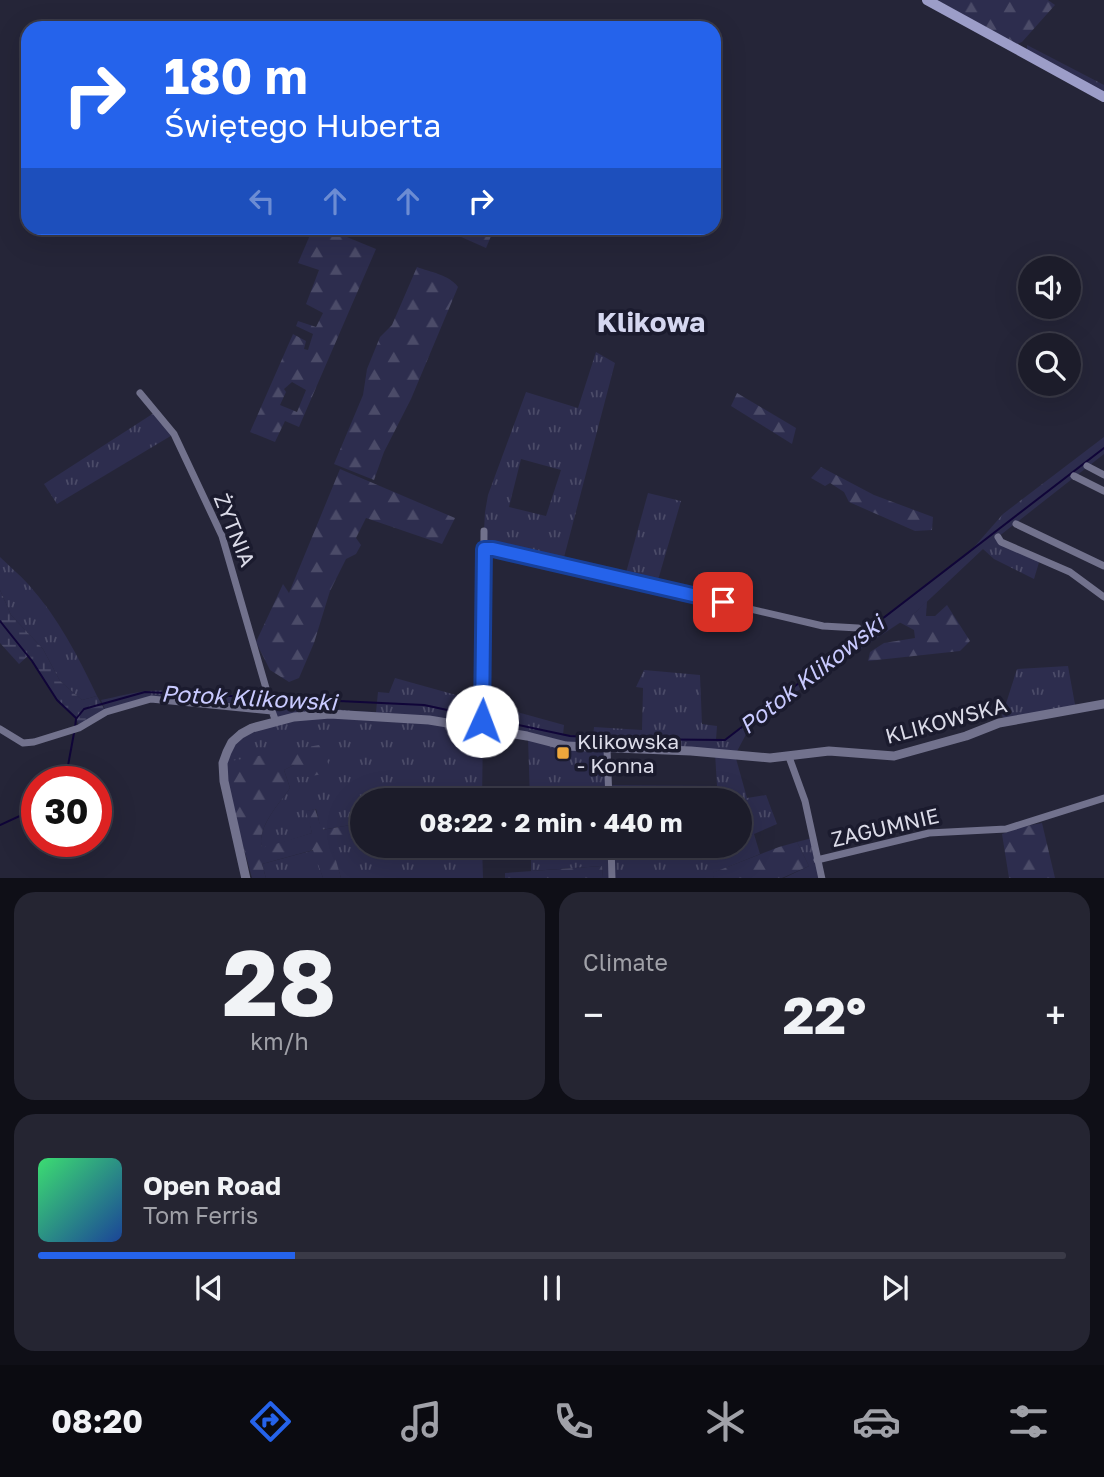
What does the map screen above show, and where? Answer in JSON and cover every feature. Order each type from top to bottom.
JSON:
[{"type":"main road","points":[[927,0],[1104,97]]},
{"type":"street","name":"ŻYTNIA","points":[[139,393],[174,434],[222,536],[268,695]]},
{"type":"street","points":[[1087,466],[1104,475]]},
{"type":"street","points":[[1074,476],[1104,491]]},
{"type":"street","points":[[1016,524],[1104,566]]},
{"type":"street","points":[[482,721],[484,531]]},
{"type":"street","points":[[998,537],[1001,542],[1070,572],[1104,597]]},
{"type":"street","points":[[484,549],[823,626],[858,628]]},
{"type":"street","points":[[0,729],[23,743],[48,739],[79,728],[106,712],[151,699],[272,711],[276,722]]},
{"type":"street","name":"KLIKOWSKA","points":[[246,878],[223,764],[232,742],[241,734],[294,717],[330,715],[482,721],[566,746],[770,758],[829,751],[894,755],[966,736],[999,723],[1104,704]]},
{"type":"street","points":[[607,749],[608,788]]},
{"type":"street","name":"ZAGUMNIE","points":[[789,757],[805,801],[817,860],[929,833],[1006,829],[1104,799]]},
{"type":"street","points":[[611,858],[612,878]]},
{"type":"street","points":[[817,860],[822,878]]},
{"type":"green space","points":[[937,0],[1048,0],[1055,5],[1022,42],[1017,44]]},
{"type":"green space","points":[[1027,45],[1104,85],[1104,93],[1027,50]]},
{"type":"green space","points":[[310,235],[342,235],[376,249],[299,427],[285,421],[275,442],[250,432],[293,334],[306,341],[304,349],[308,350],[313,334],[296,326],[298,321],[316,327],[323,313],[306,304],[319,270],[298,263]],"holes":[[[292,382],[306,390],[297,412],[280,405],[286,392],[284,389]]]},
{"type":"green space","points":[[457,235],[491,235],[486,248]]},
{"type":"green space","points":[[417,267],[445,277],[458,287],[374,480],[334,464],[363,395],[367,369],[380,337],[392,325]]},
{"type":"green space","points":[[596,352],[615,363],[562,565],[483,549],[488,495],[526,392],[578,408]],"holes":[[[521,459],[561,470],[546,516],[509,507]]]},
{"type":"green space","points":[[737,393],[796,428],[792,444],[731,406]]},
{"type":"green space","points":[[157,411],[174,434],[57,504],[44,484]]},
{"type":"green space","points":[[1104,437],[1104,454],[998,537],[1040,559],[1034,579],[994,559],[983,549],[916,612],[751,725],[735,755],[744,788],[530,788],[528,738],[483,729],[482,788],[350,788],[350,825],[321,830],[316,809],[307,811],[312,833],[262,849],[265,825],[290,788],[284,770],[319,746],[223,763],[241,734],[275,722],[272,711],[162,699],[106,712],[101,700],[143,692],[206,692],[376,712],[378,692],[389,693],[395,678],[564,725],[563,735],[593,737],[594,727],[642,730],[643,688],[636,687],[644,670],[700,675],[702,724],[717,726],[716,740],[725,740],[968,554],[1003,514]],"holes":[[[607,749],[715,753],[717,786],[608,785]]]},
{"type":"green space","points":[[821,467],[874,495],[933,517],[932,530],[915,531],[849,502],[844,492],[830,483],[825,486],[811,478]]},
{"type":"green space","points":[[340,469],[455,518],[442,544],[366,518],[356,538],[361,545],[356,554],[346,559],[330,591],[314,643],[299,678],[289,682],[270,670],[256,642],[283,584],[289,593]]},
{"type":"green space","points":[[648,493],[681,501],[656,587],[624,580]]},
{"type":"green space","points":[[0,557],[28,584],[49,610],[75,652],[97,696],[82,700],[60,681],[43,649],[11,615],[0,590]]},
{"type":"green space","points":[[0,590],[11,615],[43,649],[60,681],[82,700],[97,696],[106,712],[79,725],[57,700],[29,655],[19,664],[0,643]]},
{"type":"green space","points":[[927,601],[926,616],[935,616],[947,605],[970,641],[960,651],[868,661],[870,652],[884,643],[915,638],[914,630],[899,622],[916,612]]},
{"type":"green space","points":[[1068,666],[1076,710],[1007,722],[1002,716],[1017,669]]},
{"type":"green space","points":[[319,745],[333,773],[302,777],[294,765],[284,770],[290,788],[265,824],[262,848],[312,833],[306,811],[315,809],[322,830],[350,825],[350,840],[331,843],[341,878],[323,878],[313,850],[262,864],[266,878],[252,878],[233,810],[225,762]]},
{"type":"green space","points":[[766,795],[777,824],[754,834],[760,854],[752,857],[752,797]]},
{"type":"green space","points":[[1042,823],[1055,878],[1009,878],[1002,834]]},
{"type":"green space","points":[[812,838],[822,878],[784,878],[809,866],[797,842]]},
{"type":"green space","points":[[350,840],[350,858],[482,858],[483,878],[341,878],[330,842]]},
{"type":"green space","points":[[797,842],[809,866],[782,878],[714,878],[712,873]]},
{"type":"green space","points":[[314,850],[323,878],[266,878],[262,864]]},
{"type":"green space","points":[[531,858],[750,858],[713,873],[714,878],[603,878],[602,866],[531,871]]},
{"type":"green space","points":[[602,866],[603,878],[505,878],[505,873]]},
{"type":"waterway","name":"Potok Klikowski","points":[[486,718],[570,736],[725,740],[1104,448]]},
{"type":"waterway","points":[[0,621],[32,661],[57,700],[76,718]]},
{"type":"waterway","name":"Potok Klikowski","points":[[75,728],[76,719],[84,709],[145,692],[424,705],[480,717]]},
{"type":"waterway","name":"Potok Klikowski","points":[[68,766],[74,733]]},
{"type":"waterway","name":"Potok Klikowski","points":[[0,825],[21,815]]},
{"type":"place","name":"Klikowska - Konna","points":[[563,753]]},
{"type":"district","name":"Klikowa","points":[[651,321]]},
{"type":"route","points":[[482,721],[484,549],[723,602]]}]
